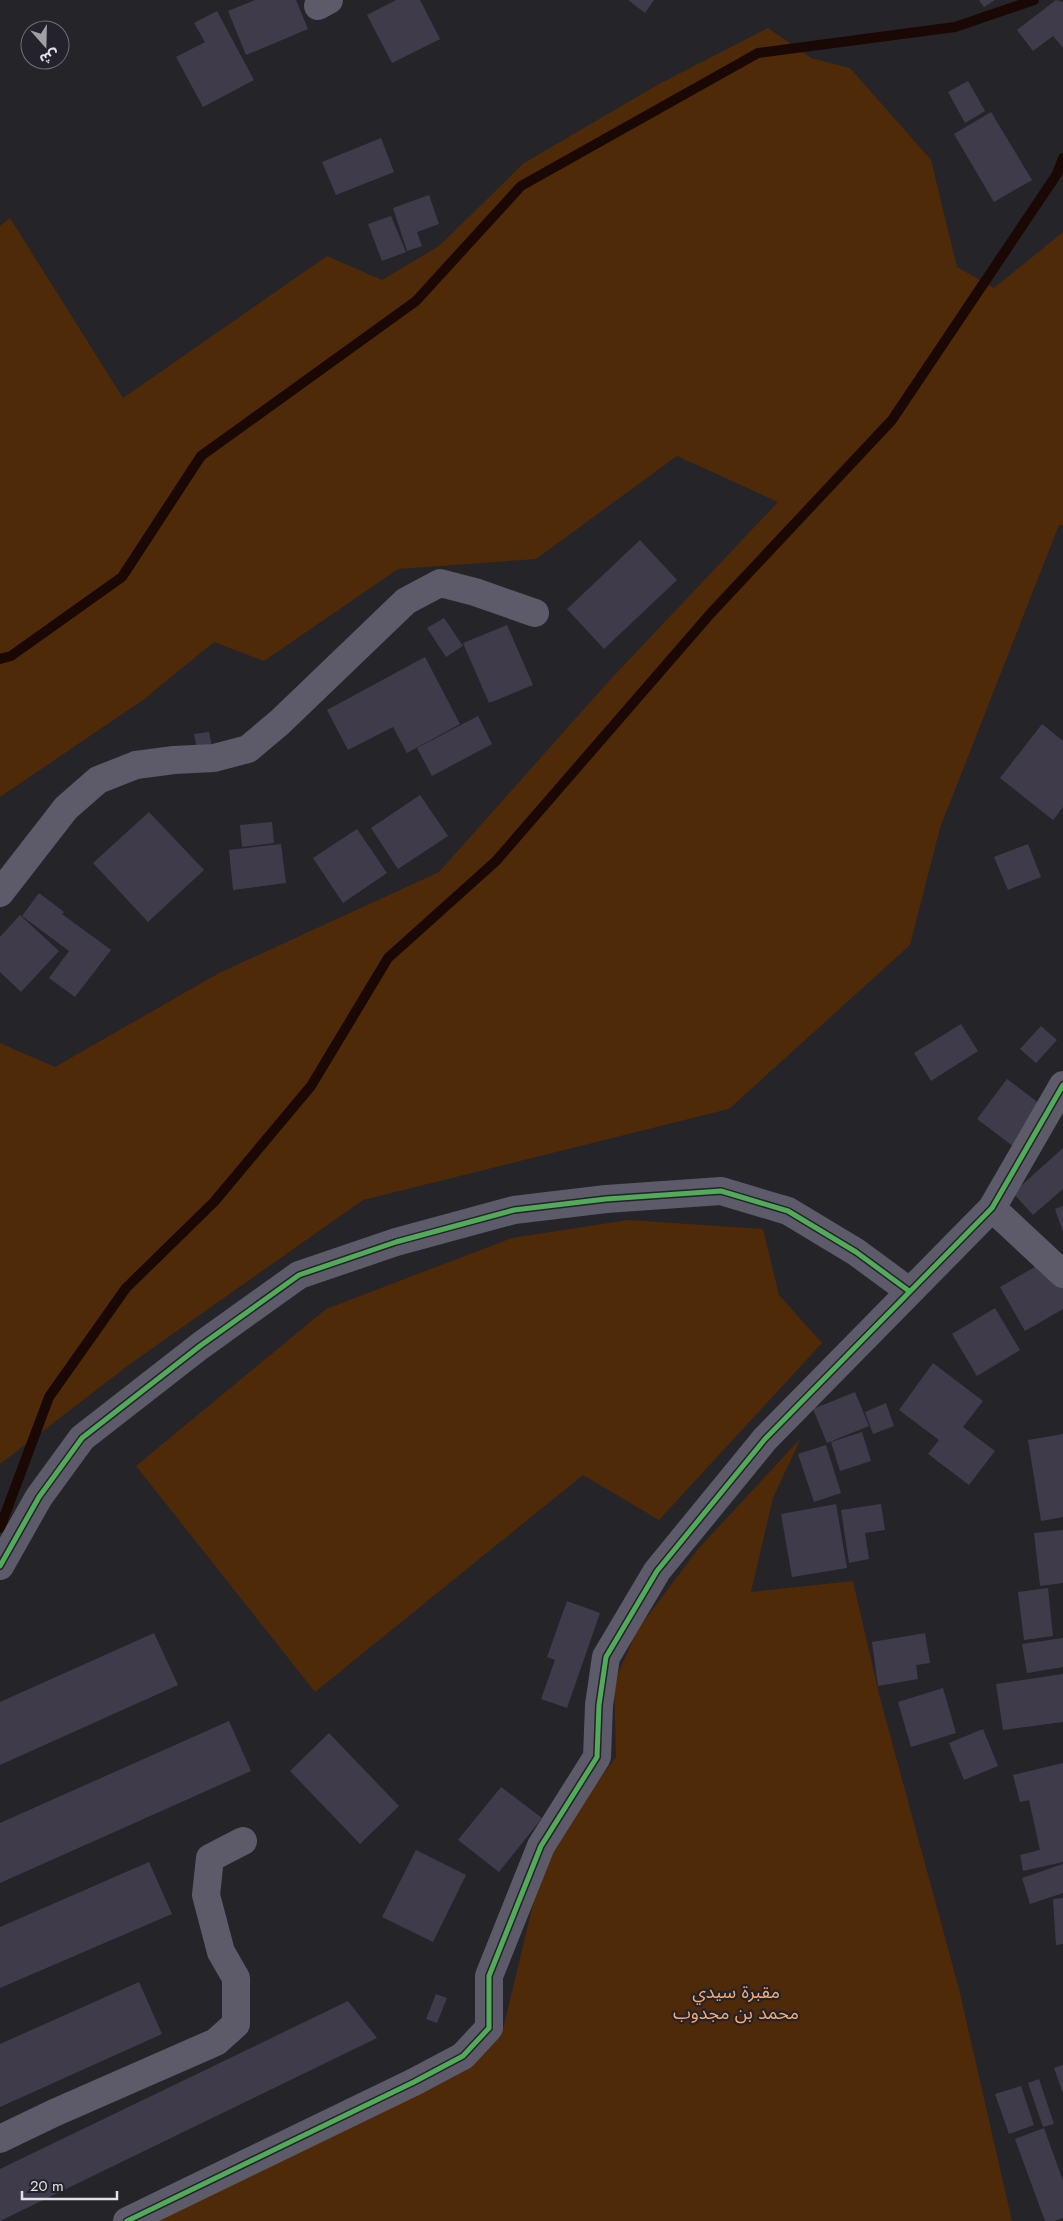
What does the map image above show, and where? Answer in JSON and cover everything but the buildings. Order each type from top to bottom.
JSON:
[{"type":"street","points":[[0,893],[66,808],[98,780],[136,765],[174,760],[214,758],[248,749],[280,722],[406,600],[440,583],[475,592],[535,614]]},
{"type":"street","points":[[127,2221],[422,2078],[463,2056],[489,2028],[489,1976],[537,1855],[597,1757],[599,1705],[606,1657],[657,1571],[765,1438],[992,1208],[1063,1085]]},
{"type":"street","points":[[0,1566],[39,1497],[82,1438],[200,1346],[299,1275],[396,1242],[514,1210],[606,1199],[721,1191],[788,1211],[856,1252],[909,1292]]},
{"type":"street","points":[[992,1208],[1063,1274]]},
{"type":"street","points":[[0,2139],[54,2113],[216,2042],[236,2024],[236,1978],[221,1952],[206,1895],[210,1858],[243,1841]]},
{"type":"green space","points":[[768,28],[811,58],[850,68],[931,160],[957,267],[994,288],[1063,232],[1063,525],[1059,525],[940,828],[910,945],[729,1109],[363,1200],[130,1364],[0,1464],[0,1043],[55,1067],[219,973],[439,872],[608,682],[778,502],[677,456],[536,559],[398,569],[264,661],[214,642],[143,700],[0,797],[0,226],[10,218],[123,398],[327,256],[382,280],[439,246],[524,163],[659,84]]},
{"type":"green space","points":[[628,1220],[763,1229],[779,1295],[822,1343],[659,1520],[583,1475],[315,1692],[136,1466],[326,1309],[512,1238]]},
{"type":"green space","name":"مقبرة سيدي محمد بن مجدوب","points":[[801,1438],[773,1498],[751,1592],[853,1581],[880,1698],[959,1989],[1012,2221],[155,2221],[454,2068],[501,2037],[541,1871],[574,1813],[616,1757],[614,1682],[638,1629],[698,1549]]},
{"type":"waterway","points":[[0,659],[11,656],[122,577],[201,456],[416,301],[521,186],[758,53],[955,27],[1034,0]]},
{"type":"waterway","points":[[0,1528],[49,1397],[126,1288],[214,1202],[311,1086],[388,958],[496,861],[711,613],[892,420],[1057,174],[1063,158]]},
{"type":"cycle path","points":[[127,2221],[414,2082],[463,2056],[489,2028],[489,1976],[541,1846],[597,1757],[599,1705],[606,1657],[657,1571],[765,1439],[992,1208],[1063,1085]]},
{"type":"cycle path","points":[[0,1566],[39,1497],[82,1438],[200,1346],[299,1275],[396,1242],[514,1210],[606,1199],[721,1191],[788,1211],[856,1252],[909,1291]]}]
